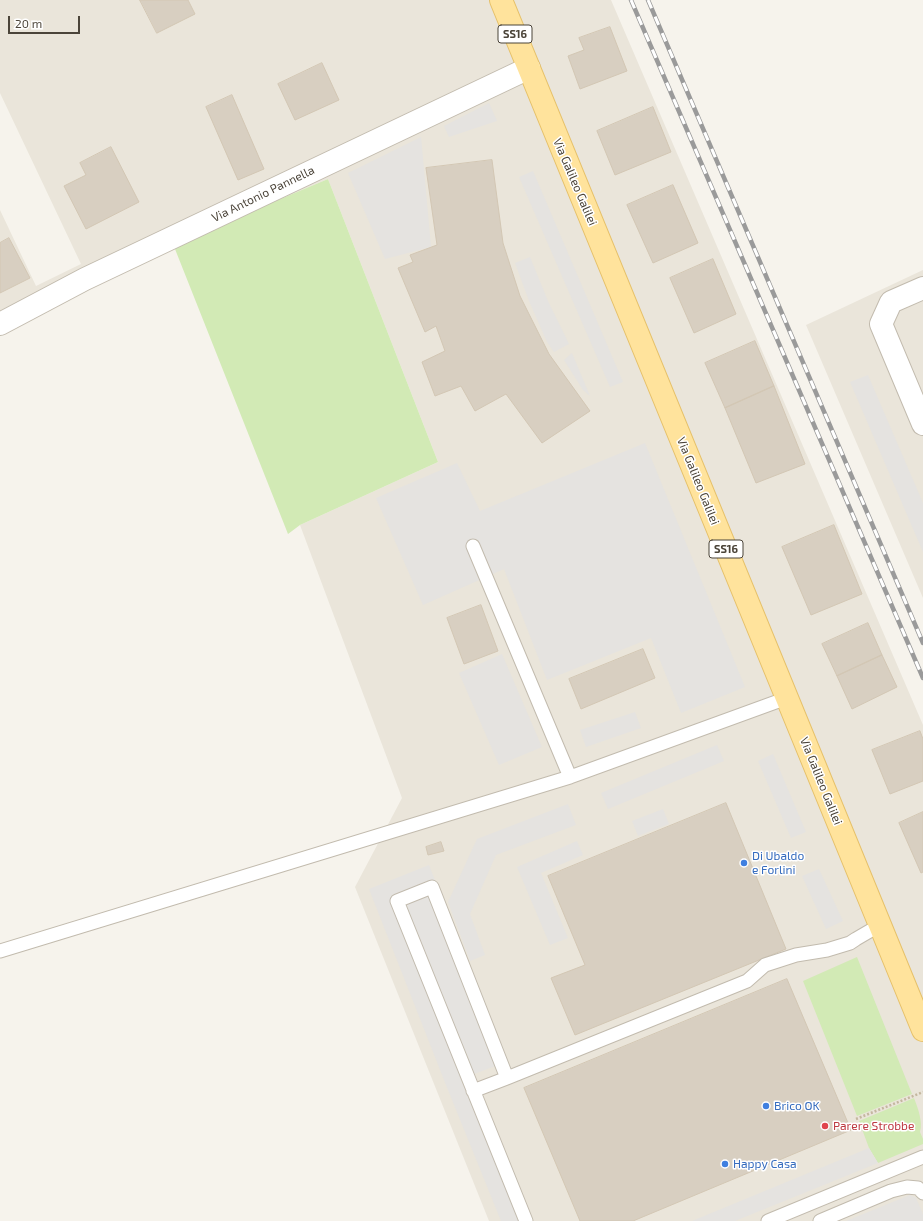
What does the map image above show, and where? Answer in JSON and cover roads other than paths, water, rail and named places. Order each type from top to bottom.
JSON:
[{"type":"main road","name":"Via Galileo Galilei","points":[[501,0],[923,1030]]},
{"type":"street","name":"Via Antonio Pannella","points":[[0,324],[85,279],[529,68]]},
{"type":"street","points":[[923,288],[891,302],[881,324],[923,424]]},
{"type":"lane","points":[[473,546],[570,777]]},
{"type":"lane","points":[[0,951],[570,777],[787,698]]},
{"type":"lane","points":[[507,1078],[432,887],[397,901],[526,1221]]},
{"type":"lane","points":[[473,1091],[747,981],[765,965],[796,954],[827,950],[850,943],[880,925]]},
{"type":"lane","points":[[768,1221],[923,1157]]},
{"type":"lane","points":[[820,1221],[891,1192],[907,1188],[918,1188],[923,1192]]},
{"type":"railway","points":[[631,0],[923,678]]},
{"type":"railway","points":[[648,0],[923,643]]},
{"type":"place","name":"Di Ubaldo e Forlini","points":[[744,863]]},
{"type":"place","name":"Brico OK","points":[[766,1106]]},
{"type":"place","name":"Parere Strobbe","points":[[825,1126]]},
{"type":"place","name":"Happy Casa","points":[[725,1164]]}]
